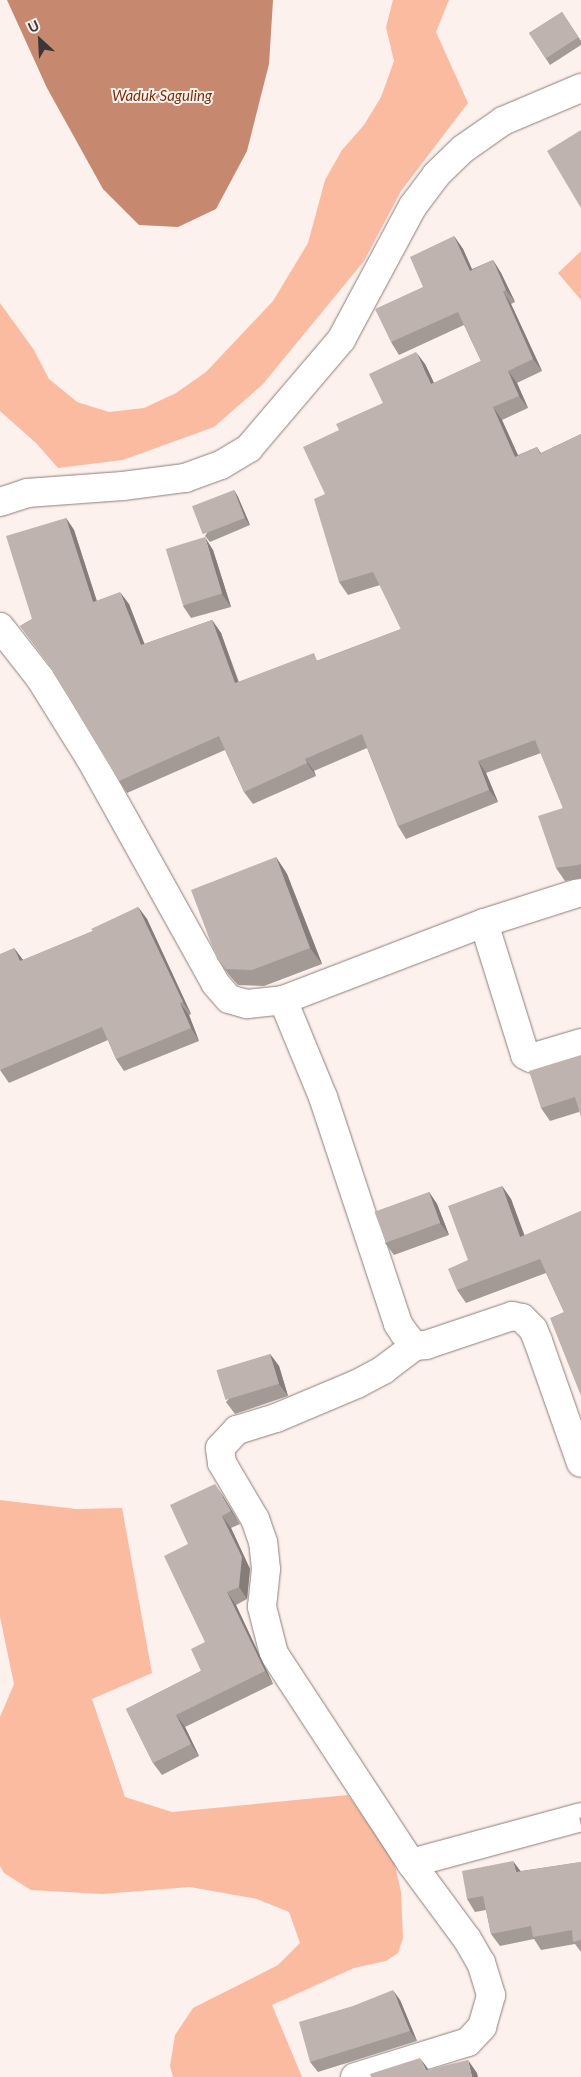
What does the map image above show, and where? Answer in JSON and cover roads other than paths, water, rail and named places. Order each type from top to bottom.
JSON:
[{"type":"street","points":[[0,502],[27,493],[185,478],[221,465],[249,448],[341,340],[413,206],[436,175],[463,150],[503,121],[581,88]]},
{"type":"street","points":[[0,627],[40,678],[90,758],[215,983],[228,999],[247,1004],[283,1000],[484,923],[581,892]]},
{"type":"street","points":[[484,923],[526,1055],[531,1058],[581,1043]]},
{"type":"street","points":[[283,1000],[323,1097],[398,1324],[415,1346]]},
{"type":"street","points":[[355,2077],[468,2042],[482,2027],[488,2012],[491,1995],[481,1963],[411,1863],[274,1654],[262,1607],[266,1569],[263,1542],[255,1519],[222,1463],[220,1448],[238,1430],[276,1418],[356,1384],[383,1370],[415,1346],[436,1342],[512,1316],[522,1318],[533,1330],[580,1458]]},
{"type":"street","points":[[411,1863],[581,1817]]},
{"type":"water","name":"Waduk Saguling","points":[[7,0],[273,0],[269,64],[247,151],[216,209],[178,227],[139,225],[103,189],[47,88]]}]
